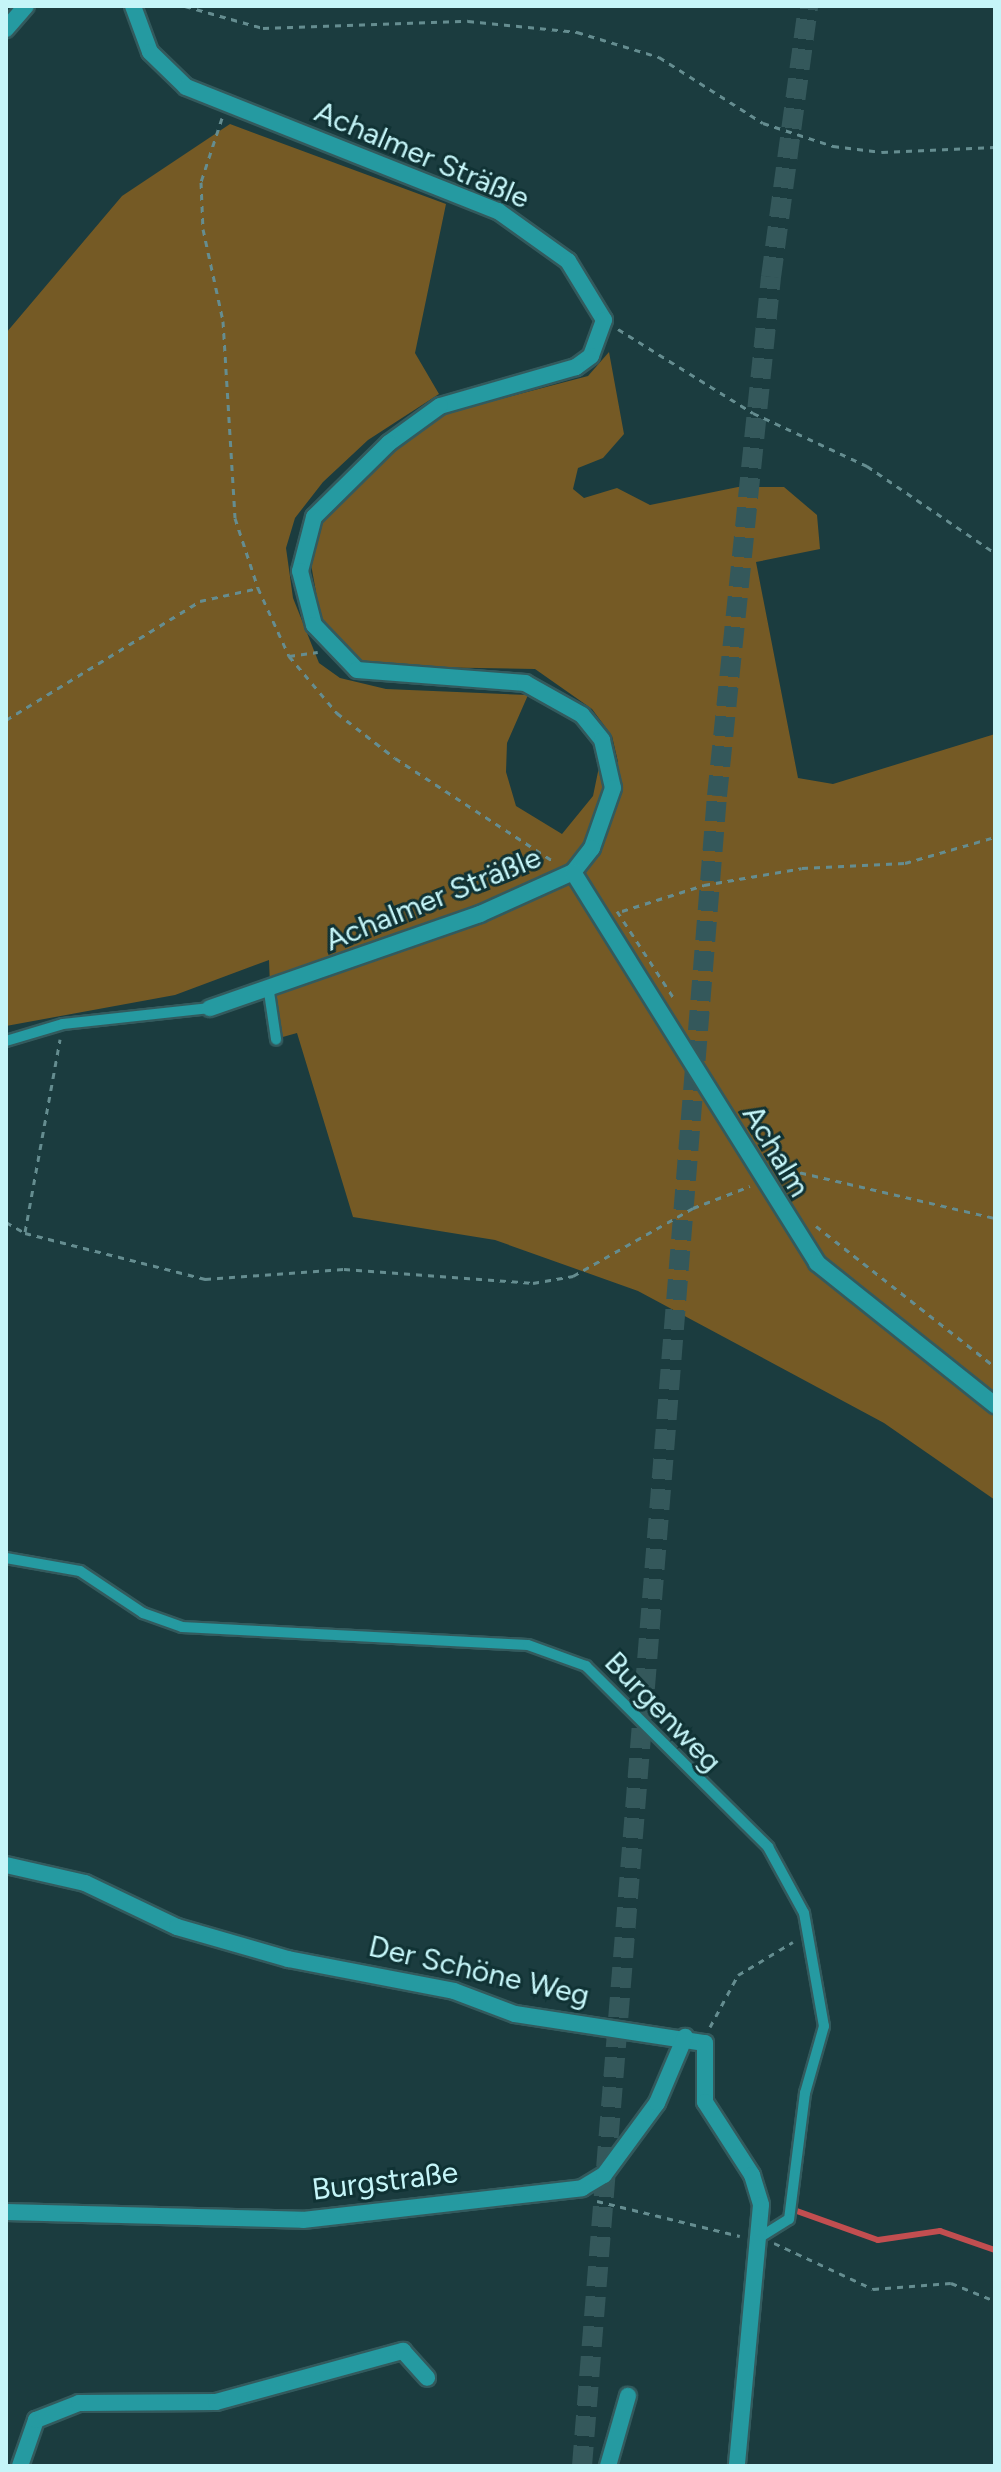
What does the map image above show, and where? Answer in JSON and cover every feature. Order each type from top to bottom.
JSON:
[{"type":"street","points":[[6,29],[26,6]]},
{"type":"street","name":"Achalmer Sträßle","points":[[133,6],[161,68],[224,103],[498,211],[568,261],[604,320]]},
{"type":"street","points":[[331,650],[300,591],[300,549],[328,499],[440,406],[576,367],[591,356],[604,320]]},
{"type":"street","name":"Achalmer Sträßle","points":[[210,1008],[374,957],[573,872],[608,820],[613,788],[602,740],[582,715],[525,683],[376,675],[331,650]]},
{"type":"street","name":"Achalm","points":[[573,872],[761,1181],[817,1263],[995,1405]]},
{"type":"street","name":"Der Schöne Weg","points":[[6,1865],[85,1883],[177,1927],[288,1959],[454,1991],[515,2014],[685,2037]]},
{"type":"street","points":[[582,2188],[604,2175],[648,2116],[685,2037],[705,2043],[705,2102],[752,2175],[760,2237],[737,2466]]},
{"type":"street","name":"Burgstraße","points":[[6,2212],[303,2220],[582,2188]]},
{"type":"street","points":[[6,2459],[20,2466],[36,2420],[79,2403],[216,2402],[403,2351],[427,2378]]},
{"type":"street","points":[[608,2466],[628,2396]]},
{"type":"lane","points":[[269,992],[276,1039]]},
{"type":"lane","points":[[6,1041],[63,1024],[210,1008]]},
{"type":"lane","name":"Burgenweg","points":[[6,1558],[80,1571],[143,1613],[182,1627],[528,1645],[586,1666],[768,1847],[793,1883],[811,1934],[824,2026],[805,2093],[789,2219],[760,2237]]},
{"type":"path","points":[[185,6],[263,28],[468,21],[577,32],[659,57],[763,123],[833,146],[882,152],[995,147]]},
{"type":"path","points":[[224,103],[201,182],[203,229],[223,321],[235,518],[258,588],[289,656],[337,713],[395,758],[573,872]]},
{"type":"path","points":[[604,320],[753,413],[867,466],[995,553]]},
{"type":"path","points":[[6,720],[200,601],[258,588]]},
{"type":"path","points":[[289,656],[331,650]]},
{"type":"path","points":[[622,911],[704,885],[802,868],[905,863],[995,837]]},
{"type":"path","points":[[25,1233],[63,1024]]},
{"type":"path","points":[[6,1222],[25,1233],[205,1279],[344,1269],[533,1283],[573,1276],[693,1208],[761,1181],[777,1167]]},
{"type":"path","points":[[777,1167],[785,1179]]},
{"type":"path","points":[[777,1167],[995,1218]]},
{"type":"path","points":[[809,1215],[995,1367]]},
{"type":"path","points":[[710,2025],[738,1975],[790,1944]]},
{"type":"path","points":[[582,2188],[595,2200],[638,2213],[760,2237],[873,2289],[951,2283],[995,2301]]},
{"type":"shaded area","points":[[230,124],[446,204],[415,353],[439,394],[368,440],[323,482],[295,518],[286,548],[293,598],[319,663],[340,678],[386,689],[528,695],[507,743],[506,772],[516,806],[562,834],[593,796],[600,762],[618,762],[612,736],[592,709],[535,669],[359,666],[336,647],[321,620],[309,553],[318,523],[347,489],[440,415],[588,376],[609,352],[624,434],[603,458],[578,468],[573,489],[584,498],[617,488],[650,505],[738,487],[784,487],[817,515],[820,549],[756,562],[798,778],[833,784],[995,734],[995,1500],[884,1423],[638,1291],[495,1240],[353,1217],[297,1033],[272,1040],[269,960],[175,995],[6,1026],[6,333],[122,196]]},
{"type":"waterway","points":[[794,2210],[878,2240],[940,2231],[995,2250]]},
{"type":"tunnel","points":[[582,2466],[717,796],[771,277],[808,6]]}]
